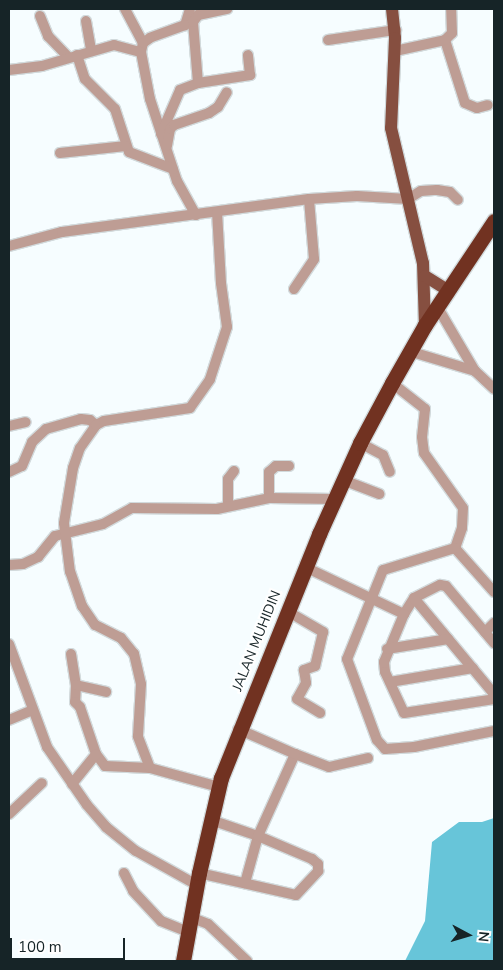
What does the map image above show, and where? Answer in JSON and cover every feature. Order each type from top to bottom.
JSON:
[{"type":"highway","name":"JALAN MUHIDIN","points":[[183,961],[195,883],[219,787],[238,729],[305,567],[360,443],[392,383],[412,352],[426,325],[494,221]]},
{"type":"main road","points":[[392,9],[396,30],[391,128],[425,276],[426,325]]},
{"type":"main road","points":[[425,276],[449,291]]},
{"type":"street","points":[[125,9],[142,47],[150,99],[173,169],[196,215]]},
{"type":"street","points":[[9,70],[42,66],[91,50],[120,45],[142,47],[181,28],[187,20],[190,9]]},
{"type":"street","points":[[198,83],[193,26],[195,18],[227,9]]},
{"type":"street","points":[[395,51],[445,40],[452,33],[451,9]]},
{"type":"street","points":[[40,16],[48,36],[72,56],[85,79],[115,109],[130,154],[157,160],[173,169]]},
{"type":"street","points":[[86,21],[91,50]]},
{"type":"street","points":[[328,40],[396,30]]},
{"type":"street","points":[[445,40],[465,102],[477,108],[488,105]]},
{"type":"street","points":[[161,134],[177,94],[184,87],[250,75],[248,55]]},
{"type":"street","points":[[166,148],[170,129],[174,124],[209,113],[218,107],[226,92]]},
{"type":"street","points":[[60,152],[126,146]]},
{"type":"street","points":[[9,246],[62,232],[309,199],[357,196],[408,199],[421,191],[437,190],[450,192],[458,200]]},
{"type":"street","points":[[294,289],[314,258],[309,199]]},
{"type":"street","points":[[150,768],[138,738],[141,684],[134,654],[121,638],[94,625],[82,606],[70,572],[73,468],[80,448],[96,425],[104,421],[190,408],[202,395],[228,327],[221,283],[222,211]]},
{"type":"street","points":[[438,308],[475,370],[494,389]]},
{"type":"street","points":[[412,352],[475,370]]},
{"type":"street","points":[[392,383],[425,409],[422,437],[424,453],[463,508],[462,528],[454,548]]},
{"type":"street","points":[[9,472],[22,466],[32,442],[46,429],[81,419],[90,420],[96,425]]},
{"type":"street","points":[[9,426],[26,422]]},
{"type":"street","points":[[360,443],[384,455],[390,472]]},
{"type":"street","points":[[269,498],[269,472],[276,466],[289,466]]},
{"type":"street","points":[[228,506],[228,479],[234,471]]},
{"type":"street","points":[[343,480],[379,494]]},
{"type":"street","points":[[9,565],[23,564],[38,557],[55,536],[117,518],[132,508],[217,509],[269,498],[334,499]]},
{"type":"street","points":[[454,548],[494,592]]},
{"type":"street","points":[[454,548],[382,570],[347,659],[381,747],[389,750],[414,747],[494,731]]},
{"type":"street","points":[[305,567],[404,614]]},
{"type":"street","points":[[494,643],[446,586],[440,585],[414,598],[404,614],[384,662],[390,682],[406,714],[494,699]]},
{"type":"street","points":[[414,598],[494,694]]},
{"type":"street","points":[[287,611],[323,632],[315,666],[304,670],[306,684],[297,699],[320,713]]},
{"type":"street","points":[[485,632],[494,623]]},
{"type":"street","points":[[388,649],[448,639]]},
{"type":"street","points":[[9,644],[48,747],[72,784],[106,827],[136,850],[195,883],[244,883],[296,895],[318,871],[318,864],[312,858],[258,836],[210,820]]},
{"type":"street","points":[[71,654],[76,685],[75,702],[80,708],[96,754],[107,767],[150,768],[219,787]]},
{"type":"street","points":[[390,682],[473,668]]},
{"type":"street","points":[[76,685],[106,692]]},
{"type":"street","points":[[10,720],[33,710]]},
{"type":"street","points":[[238,729],[329,767],[368,758]]},
{"type":"street","points":[[72,784],[96,754]]},
{"type":"street","points":[[244,883],[258,836],[295,754]]},
{"type":"street","points":[[9,814],[42,782]]},
{"type":"street","points":[[124,873],[133,891],[161,921],[189,921],[208,924],[247,961]]},
{"type":"water","points":[[494,818],[494,961],[405,961],[425,921],[432,842],[459,822],[482,822]]}]
